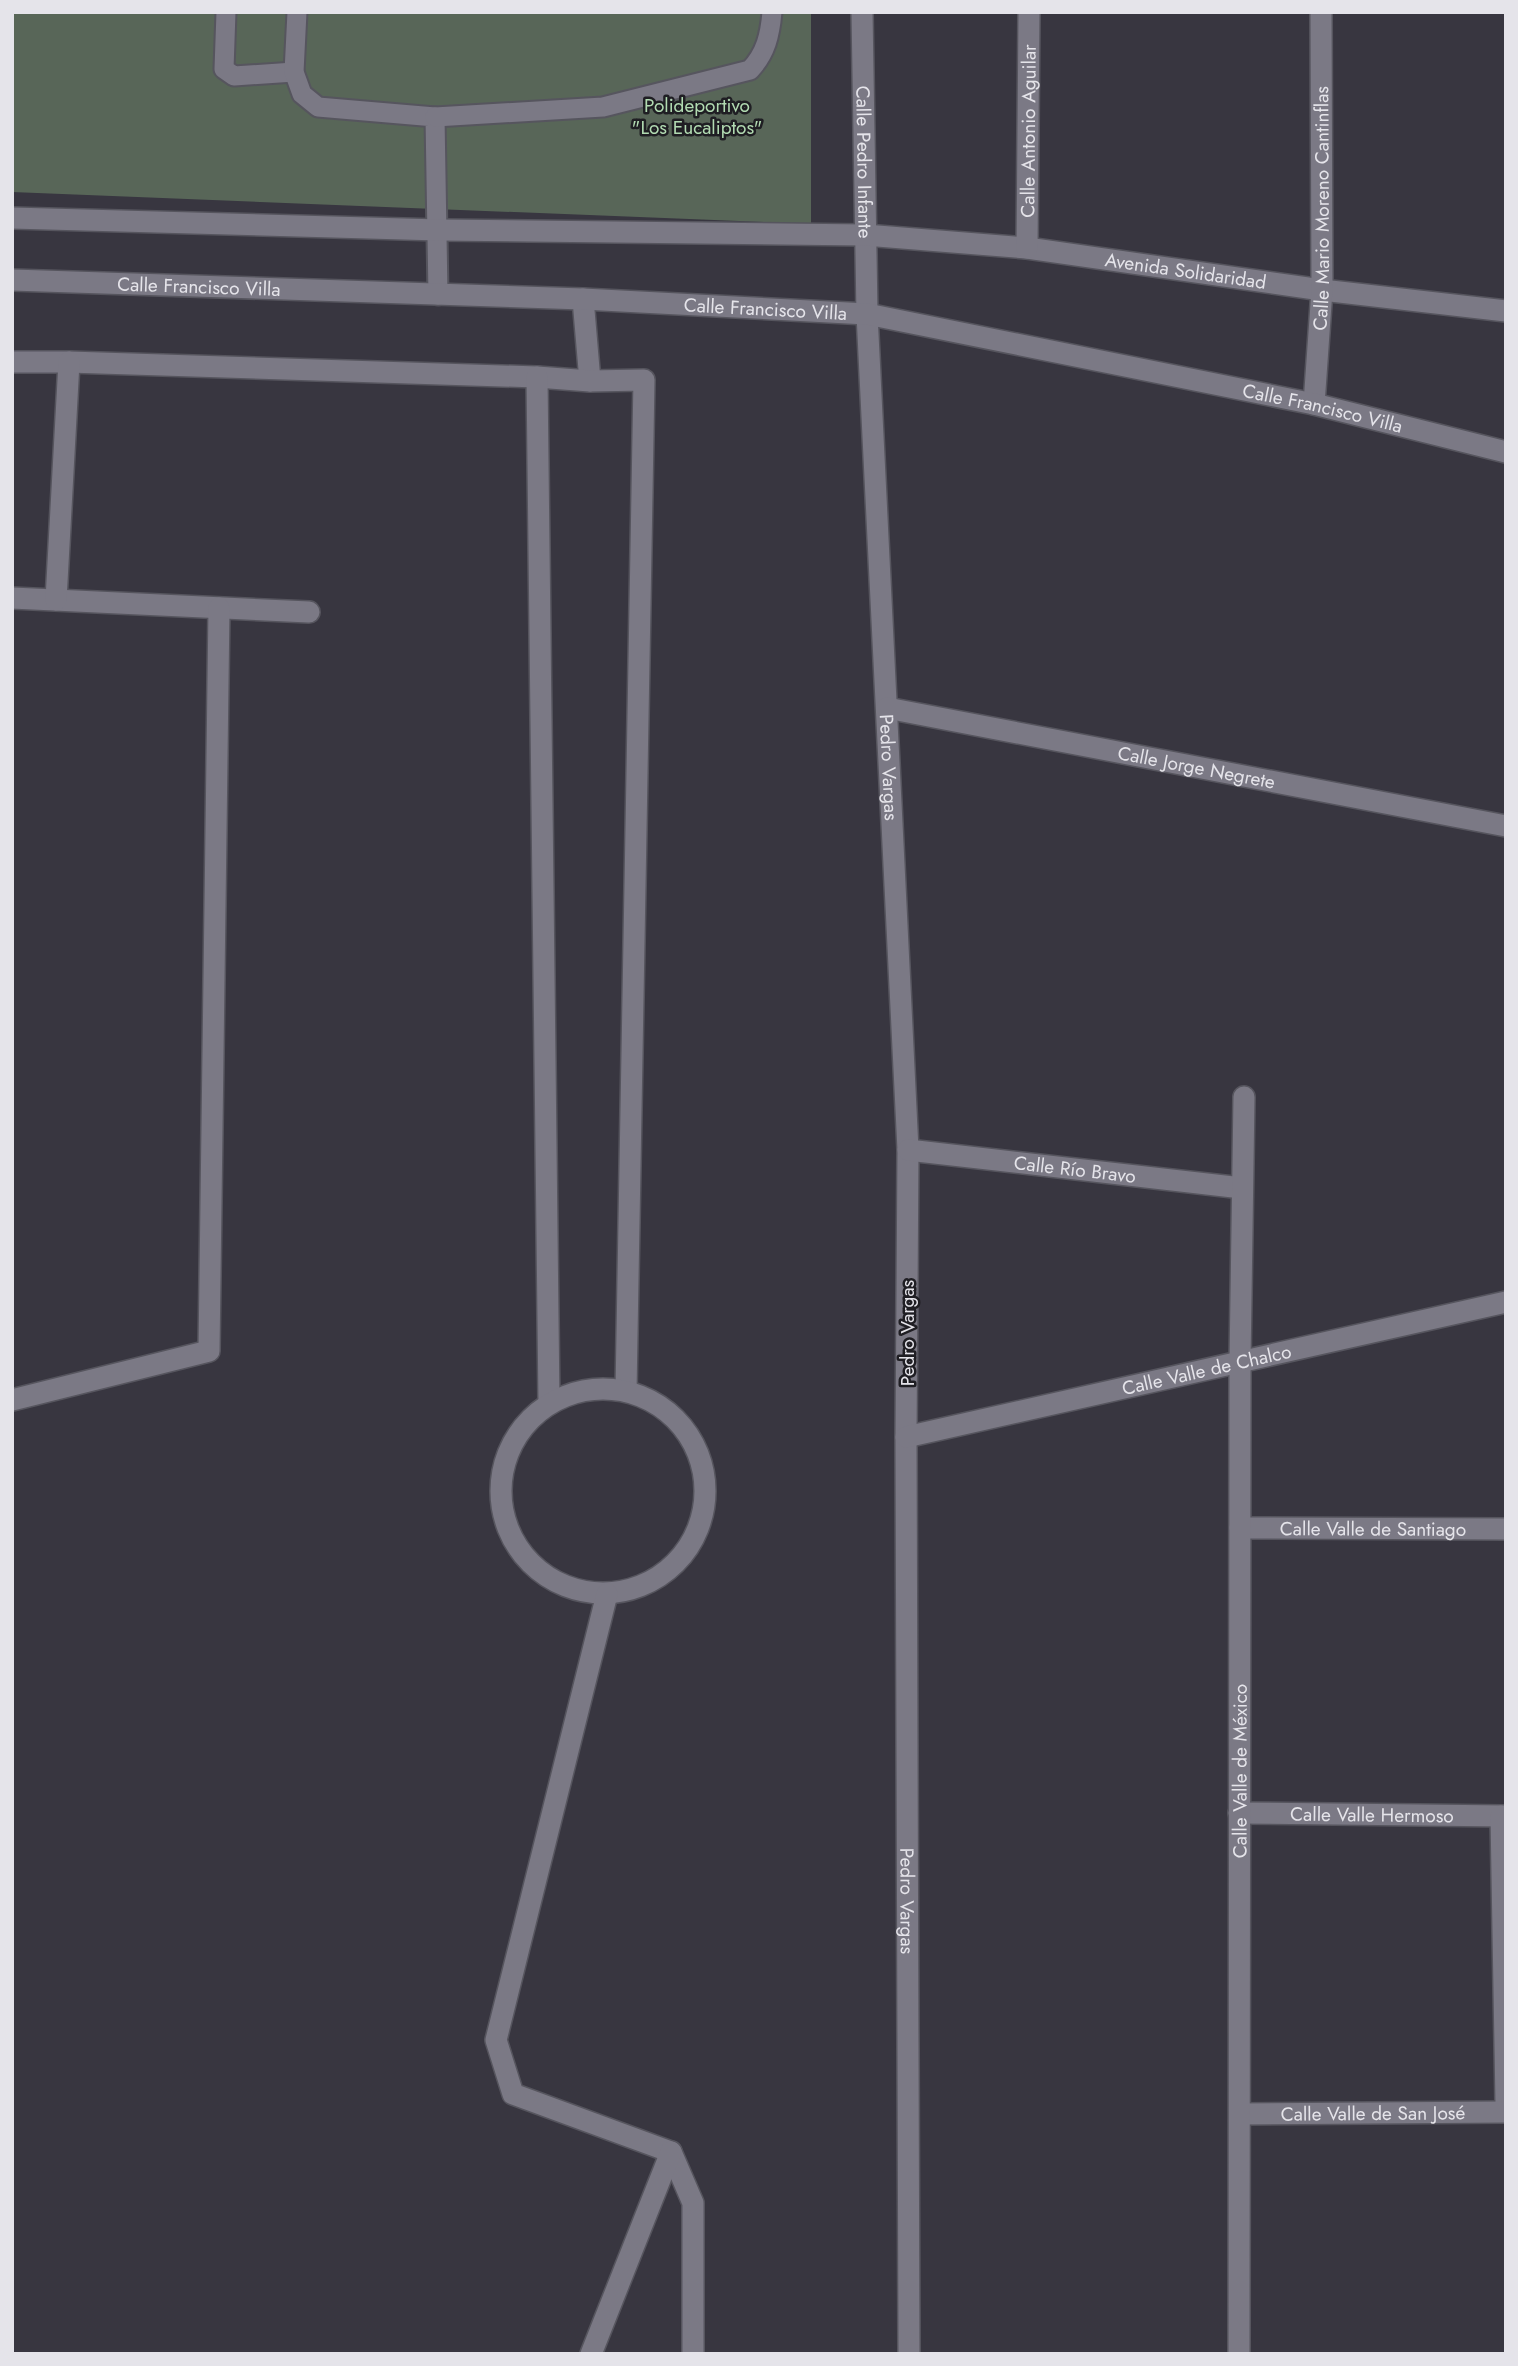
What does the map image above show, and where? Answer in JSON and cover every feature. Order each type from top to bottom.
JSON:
[{"type":"street","name":"Calle Pedro Infante","points":[[862,12],[867,314]]},
{"type":"street","name":"Calle Antonio Aguilar","points":[[1027,248],[1029,12]]},
{"type":"street","name":"Calle Mario Moreno Cantinflas","points":[[1314,404],[1322,290],[1321,12]]},
{"type":"street","name":"Avenida Solidaridad","points":[[12,218],[439,230],[866,235],[1027,248],[1322,290],[1506,311]]},
{"type":"street","name":"Calle Francisco Villa","points":[[12,280],[583,299],[867,314],[1314,404],[1506,452]]},
{"type":"street","points":[[583,299],[590,381]]},
{"type":"street","name":"Pedro Vargas","points":[[867,314],[908,1150],[908,2354]]},
{"type":"street","points":[[12,362],[537,377],[590,381],[644,380],[626,1391]]},
{"type":"street","points":[[56,600],[69,362]]},
{"type":"street","points":[[537,377],[549,1404]]},
{"type":"street","points":[[12,598],[309,612]]},
{"type":"street","points":[[12,1400],[209,1351],[219,608]]},
{"type":"street","name":"Calle Jorge Negrete","points":[[887,708],[1506,827]]},
{"type":"street","name":"Calle Valle de México","points":[[1239,2354],[1240,1362],[1244,1097]]},
{"type":"street","name":"Calle Río Bravo","points":[[908,1150],[1242,1188]]},
{"type":"street","name":"Calle Valle de Chalco","points":[[906,1437],[1506,1302]]},
{"type":"street","points":[[600,1388],[626,1391],[652,1400],[673,1416],[690,1436],[701,1461],[706,1487],[704,1514],[694,1539],[678,1561],[658,1578],[633,1589],[607,1594],[581,1591],[555,1582],[534,1567],[516,1546],[500,1495],[503,1468],[513,1443],[529,1421],[549,1404],[573,1392],[600,1388]]},
{"type":"street","name":"Calle Valle de Santiago","points":[[1240,1528],[1506,1529]]},
{"type":"street","points":[[607,1594],[496,2040],[513,2094],[671,2151],[693,2203],[693,2354]]},
{"type":"street","name":"Calle Valle Hermoso","points":[[1239,1813],[1503,1816]]},
{"type":"street","points":[[1503,1816],[1506,2103]]},
{"type":"street","name":"Calle Valle de San José","points":[[1240,2114],[1506,2112]]},
{"type":"street","points":[[591,2354],[671,2151]]},
{"type":"lane","points":[[226,12],[225,69],[234,76],[294,72]]},
{"type":"lane","points":[[297,12],[294,72],[302,94],[318,107],[435,117],[603,107],[750,70],[760,59],[770,34],[772,12]]},
{"type":"lane","points":[[435,117],[438,295]]},
{"type":"green space","name":"Polideportivo \"Los Eucaliptos\"","points":[[12,12],[811,12],[811,224],[12,192]]}]
